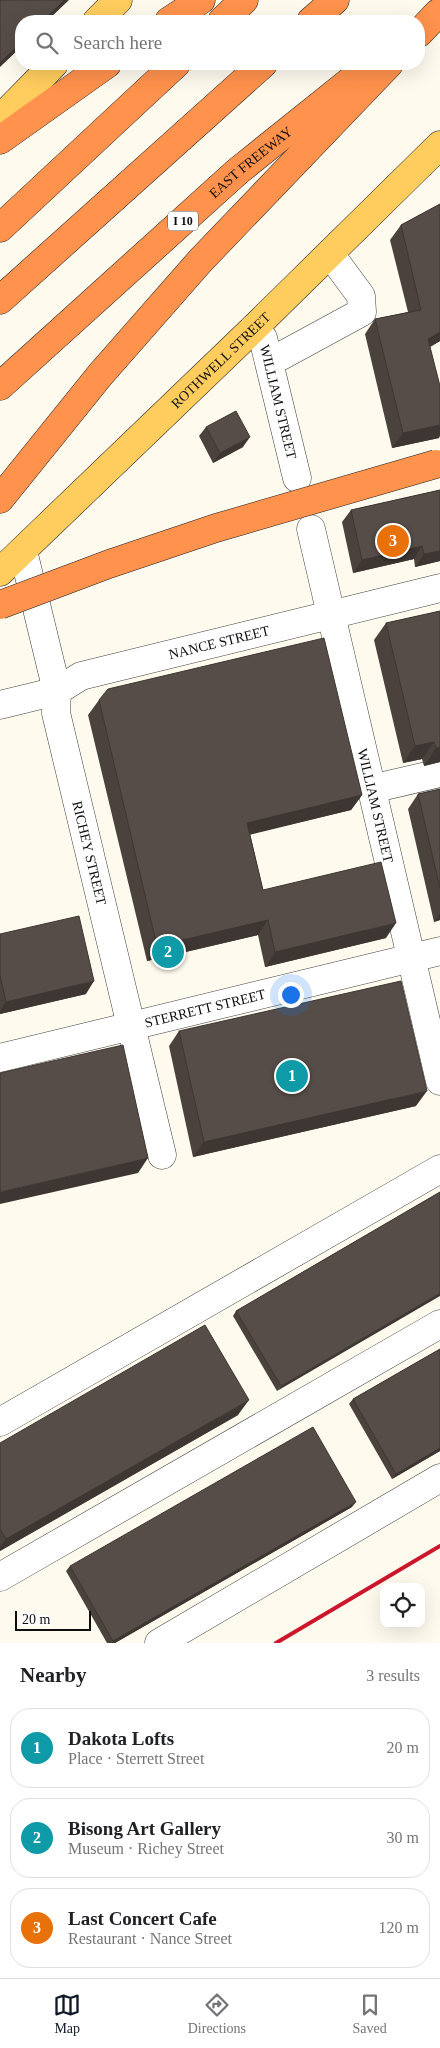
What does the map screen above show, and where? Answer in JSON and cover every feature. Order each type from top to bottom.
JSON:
[{"type":"highway","points":[[178,15],[201,0]]},
{"type":"highway","points":[[228,15],[244,0]]},
{"type":"highway","points":[[318,15],[335,0]]},
{"type":"highway","points":[[0,140],[99,70]]},
{"type":"highway","points":[[7,222],[170,70]]},
{"type":"highway","points":[[0,300],[256,70]]},
{"type":"highway","name":"EAST FREEWAY","points":[[0,386],[238,171],[364,70]]},
{"type":"highway","points":[[0,499],[100,375],[201,260],[384,70]]},
{"type":"highway","points":[[0,605],[109,564],[216,528],[438,464]]},
{"type":"main road","points":[[103,15],[118,0]]},
{"type":"main road","points":[[0,119],[48,70]]},
{"type":"main road","name":"ROTHWELL STREET","points":[[0,572],[254,328],[440,145]]},
{"type":"street","points":[[270,362],[362,312],[361,296],[330,254]]},
{"type":"street","name":"WILLIAM STREET","points":[[254,328],[263,338],[298,478]]},
{"type":"street","name":"WILLIAM STREET","points":[[311,529],[440,1081]]},
{"type":"street","name":"RICHEY STREET","points":[[23,551],[57,691],[56,713],[162,1155]]},
{"type":"street","name":"NANCE STREET","points":[[0,706],[57,691],[81,676],[440,588]]},
{"type":"street","points":[[371,789],[440,773]]},
{"type":"street","name":"STERRETT STREET","points":[[0,1058],[130,1024],[440,951]]},
{"type":"street","points":[[0,1422],[440,1169]]},
{"type":"street","points":[[0,1577],[440,1324]]},
{"type":"street","points":[[159,1643],[440,1478]]},
{"type":"building","points":[[0,0],[64,0],[48,15],[15,15],[15,48],[0,63]]},
{"type":"building","points":[[440,204],[440,332],[428,339],[440,386],[440,425],[403,433],[375,319],[421,310],[401,225]]},
{"type":"building","points":[[236,411],[250,437],[220,453],[206,427]]},
{"type":"building","points":[[440,490],[440,551],[424,554],[422,546],[362,560],[351,510]]},
{"type":"building","points":[[440,611],[440,747],[436,748],[434,742],[415,746],[386,623]]},
{"type":"building","points":[[324,638],[362,795],[247,823],[263,890],[381,862],[396,923],[275,952],[268,920],[157,946],[99,700],[108,689]]},
{"type":"building","points":[[440,789],[440,888],[418,794]]},
{"type":"building","points":[[79,916],[94,981],[6,1002],[0,975],[0,934]]},
{"type":"building","points":[[401,981],[427,1091],[204,1142],[179,1031]]},
{"type":"building","points":[[123,1045],[148,1158],[0,1192],[0,1073]]},
{"type":"building","points":[[440,1192],[440,1293],[281,1386],[236,1311]]},
{"type":"building","points":[[205,1325],[249,1400],[6,1539],[0,1529],[0,1443]]},
{"type":"building","points":[[440,1349],[440,1448],[396,1474],[353,1399]]},
{"type":"building","points":[[313,1427],[356,1502],[113,1641],[70,1566]]},
{"type":"railway","points":[[276,1643],[440,1546]]},
{"type":"place","name":"Last Concert Cafe","points":[[393,541]]},
{"type":"place","name":"Bisong Art Gallery","points":[[168,952]]},
{"type":"place","name":"Dakota Lofts","points":[[292,1076]]}]
